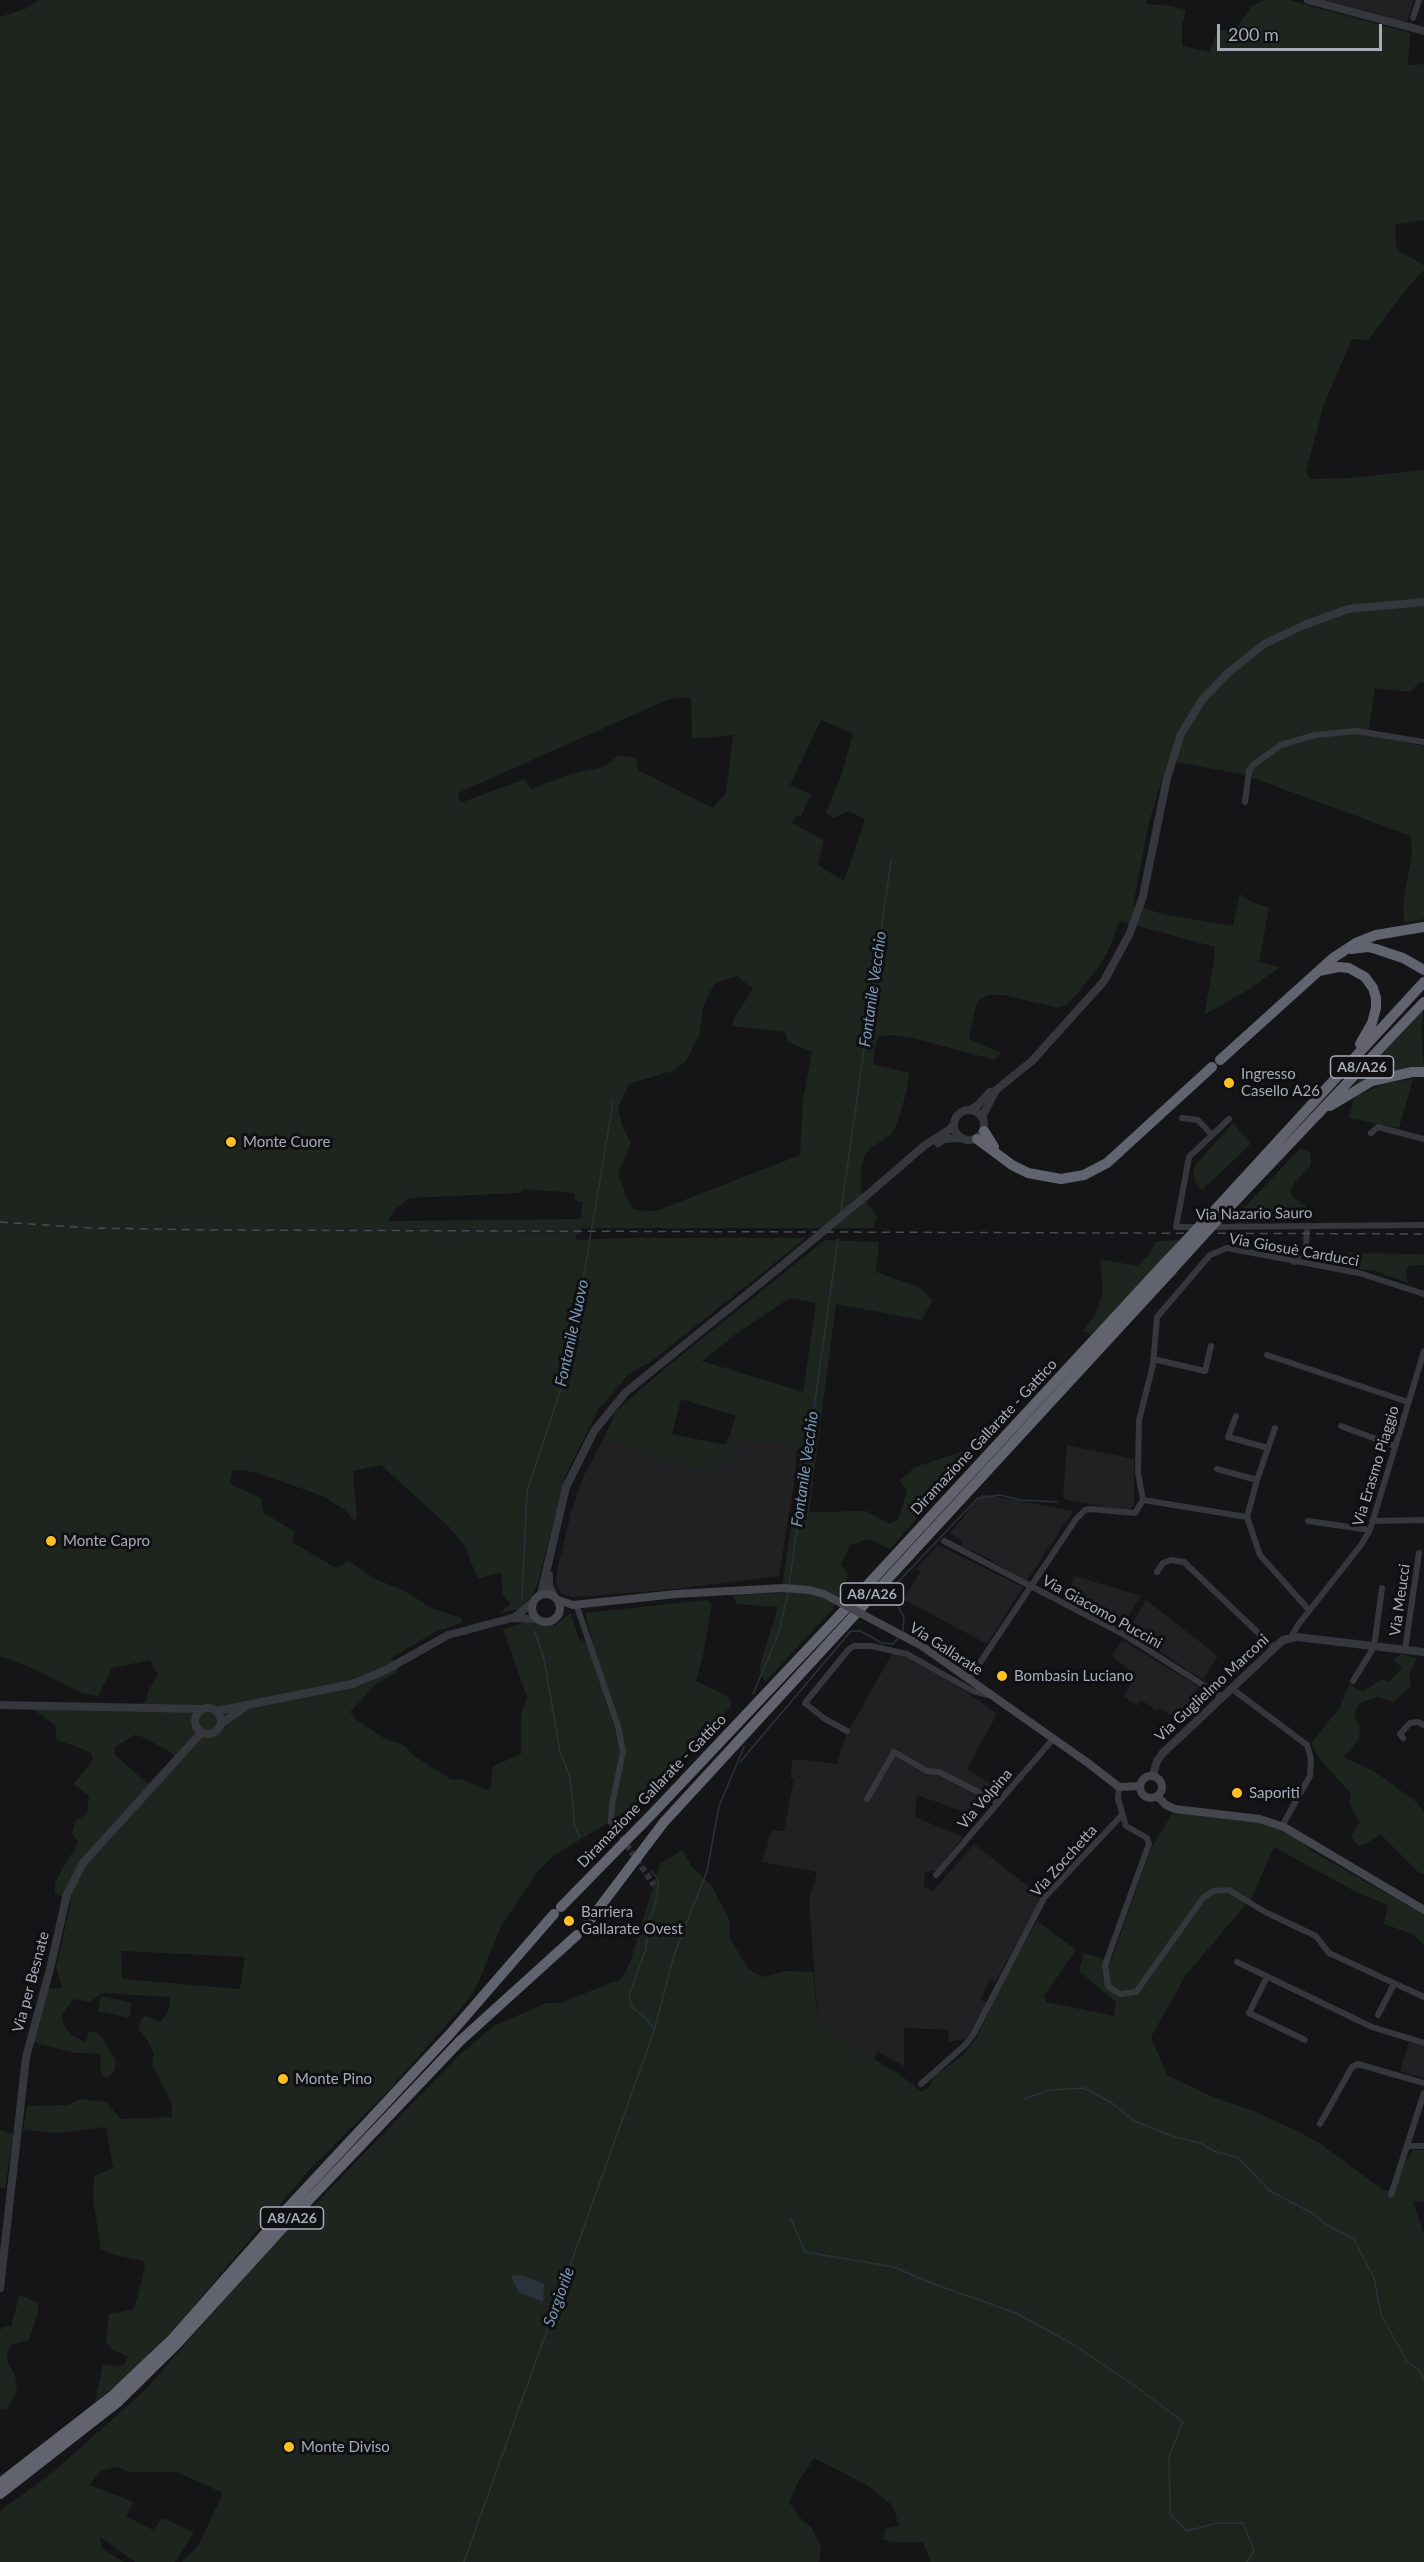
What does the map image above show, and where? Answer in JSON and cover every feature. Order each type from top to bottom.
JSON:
[{"type":"highway","points":[[980,1135],[1012,1165],[1044,1177],[1072,1178],[1097,1170],[1316,972],[1346,950],[1376,935],[1424,927]]},
{"type":"highway","points":[[1346,950],[1368,947],[1403,958],[1424,970]]},
{"type":"highway","points":[[1296,1128],[1318,1089],[1362,1042],[1372,1023],[1376,1008],[1373,988],[1358,972],[1338,967],[1316,972]]},
{"type":"highway","name":"Diramazione Gallarate - Gattico","points":[[0,2483],[112,2396],[173,2338],[284,2212],[450,2034],[558,1910],[1218,1214],[1424,982]]},
{"type":"highway","name":"Diramazione Gallarate - Gattico","points":[[1296,1128],[1424,1002]]},
{"type":"highway","points":[[1296,1128],[1372,1081],[1412,1072],[1424,1072]]},
{"type":"highway","name":"Diramazione Gallarate - Gattico","points":[[0,2494],[118,2402],[178,2343],[291,2219],[460,2041],[581,1932],[664,1822],[1168,1267]]},
{"type":"main road","name":"Via Gallarate","points":[[556,1598],[574,1605],[676,1594],[783,1588],[824,1594],[921,1646],[1119,1787]]},
{"type":"main road","points":[[558,1616],[560,1606],[556,1598],[541,1594],[532,1603],[532,1611],[536,1619],[547,1622],[558,1616],[574,1605]]},
{"type":"main road","points":[[1153,1775],[1159,1778],[1162,1791],[1157,1796],[1147,1798],[1140,1786],[1144,1778],[1153,1775]]},
{"type":"main road","points":[[1119,1787],[1140,1786]]},
{"type":"main road","points":[[1157,1796],[1175,1809],[1260,1819],[1282,1826],[1424,1910]]},
{"type":"street","points":[[1308,0],[1424,31]]},
{"type":"street","points":[[1413,18],[1419,0]]},
{"type":"street","points":[[890,1176],[944,1139],[968,1140],[980,1135],[982,1117],[996,1090],[1032,1061],[1104,981],[1130,933],[1143,896],[1167,778],[1181,734],[1202,700],[1227,674],[1264,644],[1304,625],[1348,609],[1424,602]]},
{"type":"street","points":[[1245,802],[1249,771],[1253,765],[1281,744],[1315,735],[1358,732],[1424,742]]},
{"type":"street","points":[[541,1594],[566,1487],[594,1431],[626,1392],[773,1273],[925,1145],[950,1130],[958,1115],[970,1110],[1049,1042]]},
{"type":"street","points":[[970,1110],[982,1117]]},
{"type":"street","points":[[1182,1119],[1198,1120],[1212,1135]]},
{"type":"street","name":"Via Nazario Sauro","points":[[1229,1119],[1189,1157],[1176,1227],[1424,1225]]},
{"type":"street","points":[[954,1124],[960,1138]]},
{"type":"street","points":[[1371,1133],[1378,1127],[1424,1139]]},
{"type":"street","points":[[1294,1262],[1306,1246],[1307,1226]]},
{"type":"street","name":"Via Giosuè Carducci","points":[[1143,1500],[1139,1486],[1139,1420],[1153,1359],[1157,1317],[1210,1255],[1227,1248],[1359,1273],[1424,1294]]},
{"type":"street","points":[[1153,1359],[1205,1371],[1211,1346]]},
{"type":"street","name":"Via Erasmo Piaggio","points":[[1291,1637],[1370,1530],[1424,1351]]},
{"type":"street","points":[[1267,1354],[1408,1402]]},
{"type":"street","points":[[1236,1416],[1228,1437],[1268,1448]]},
{"type":"street","points":[[1341,1426],[1395,1446]]},
{"type":"street","points":[[1275,1428],[1247,1517],[1260,1556],[1309,1610]]},
{"type":"street","points":[[1217,1469],[1257,1480]]},
{"type":"street","points":[[1143,1500],[1247,1517]]},
{"type":"street","name":"Via Giacomo Puccini","points":[[969,1679],[1076,1519],[1085,1510],[1135,1513],[1143,1500]]},
{"type":"street","points":[[1372,1521],[1424,1520]]},
{"type":"street","points":[[1308,1521],[1370,1530]]},
{"type":"street","name":"Via Giacomo Puccini","points":[[944,1541],[1123,1634],[1222,1697]]},
{"type":"street","name":"Via Meucci","points":[[1405,1650],[1419,1553]]},
{"type":"street","points":[[1157,1572],[1163,1563],[1171,1560],[1184,1562],[1274,1648]]},
{"type":"street","points":[[548,1570],[549,1585],[556,1598]]},
{"type":"street","points":[[1353,1681],[1374,1647],[1382,1588]]},
{"type":"street","points":[[515,1617],[532,1603]]},
{"type":"street","points":[[574,1605],[618,1726],[624,1752],[612,1804],[611,1822]]},
{"type":"street","points":[[0,1705],[112,1706],[176,1710],[213,1708],[218,1711],[352,1684],[384,1671],[448,1635],[515,1617],[536,1619]]},
{"type":"street","name":"Via Guglielmo Marconi","points":[[1153,1775],[1162,1753],[1283,1640],[1291,1637],[1424,1652]]},
{"type":"street","points":[[847,1731],[825,1719],[805,1702],[854,1646],[871,1646],[907,1654],[972,1690],[996,1698]]},
{"type":"street","points":[[1231,1689],[1307,1745],[1311,1759],[1310,1776],[1282,1826]]},
{"type":"street","points":[[202,1709],[195,1720],[195,1725],[201,1733],[214,1733],[222,1723],[247,1706]]},
{"type":"street","points":[[176,1710],[195,1720]]},
{"type":"street","points":[[218,1711],[222,1723]]},
{"type":"street","points":[[1403,1738],[1400,1734],[1410,1723],[1418,1722],[1424,1725]]},
{"type":"street","name":"Via per Besnate","points":[[0,2288],[1,2256],[26,2058],[67,1894],[83,1863],[201,1733]]},
{"type":"street","name":"Via Volpina","points":[[936,1875],[1053,1739]]},
{"type":"street","points":[[867,1799],[894,1752],[927,1771],[939,1772],[998,1802]]},
{"type":"street","points":[[1119,1787],[1118,1799],[1126,1826],[1147,1838],[1149,1844],[1105,1965],[1108,1986],[1113,1990],[1120,1994],[1136,1992],[1203,1898],[1213,1891],[1230,1890],[1265,1912],[1316,1936],[1329,1953],[1424,1997]]},
{"type":"street","name":"Via Zocchetta","points":[[921,2084],[970,2039],[1044,1898],[1122,1815]]},
{"type":"street","points":[[1237,1962],[1372,2027],[1424,2043]]},
{"type":"street","points":[[1267,1977],[1249,2013],[1305,2040]]},
{"type":"street","points":[[1378,2015],[1394,1984]]},
{"type":"street","points":[[1320,2124],[1352,2067],[1358,2064],[1424,2083]]},
{"type":"street","points":[[1391,2195],[1409,2146],[1424,2093]]},
{"type":"street","points":[[1409,2146],[1424,2146]]},
{"type":"shaded area","points":[[38,0],[1147,0],[1146,4],[1172,6],[1186,10],[1182,25],[1182,46],[1210,52],[1217,31],[1235,30],[1251,7],[1264,0],[1289,0],[1410,33],[1408,65],[1424,64],[1424,220],[1396,224],[1395,230],[1397,250],[1424,265],[1424,270],[1368,340],[1352,339],[1324,404],[1306,471],[1309,479],[1349,478],[1424,470],[1424,683],[1420,682],[1410,692],[1375,688],[1368,735],[1424,746],[1424,919],[1404,923],[1403,903],[1412,855],[1411,836],[1245,775],[1168,760],[1149,822],[1133,905],[1163,914],[1233,926],[1240,894],[1250,901],[1269,908],[1259,962],[1280,967],[1248,990],[1204,1015],[1215,947],[1120,921],[1108,951],[1098,968],[1071,1001],[1065,1005],[1059,1008],[1003,995],[989,995],[981,998],[976,1005],[969,1039],[1001,1053],[995,1060],[916,1039],[895,1035],[879,1036],[875,1046],[873,1064],[909,1073],[907,1090],[897,1124],[891,1134],[864,1156],[861,1168],[861,1193],[877,1217],[873,1228],[341,1228],[337,1231],[576,1234],[577,1240],[806,1238],[653,1360],[629,1374],[598,1410],[565,1476],[538,1583],[532,1596],[519,1609],[499,1613],[511,1604],[503,1595],[501,1572],[478,1579],[464,1545],[449,1527],[381,1465],[353,1471],[357,1517],[354,1521],[345,1510],[323,1496],[260,1474],[244,1470],[232,1471],[230,1484],[261,1498],[264,1513],[295,1532],[292,1542],[336,1568],[349,1561],[375,1579],[403,1590],[426,1606],[461,1618],[461,1623],[435,1632],[391,1658],[399,1666],[395,1674],[377,1683],[350,1712],[358,1721],[384,1738],[405,1746],[413,1755],[452,1780],[461,1779],[490,1791],[493,1766],[521,1754],[521,1715],[527,1697],[503,1629],[526,1622],[554,1626],[571,1613],[579,1639],[594,1647],[585,1613],[706,1600],[712,1604],[696,1681],[725,1695],[730,1699],[731,1706],[663,1780],[629,1810],[553,1856],[538,1871],[501,1926],[479,1981],[469,1999],[389,2090],[309,2170],[176,2327],[125,2378],[95,2402],[103,2365],[123,2366],[128,2357],[113,2350],[106,2342],[109,2314],[134,2309],[145,2268],[143,2261],[114,2255],[101,2249],[93,2200],[94,2176],[113,2168],[106,2127],[57,2133],[23,2130],[26,2111],[28,2106],[68,2105],[80,2099],[106,2102],[121,2119],[172,2117],[172,2104],[152,2065],[154,2054],[147,2039],[139,2030],[142,2018],[147,2016],[160,2022],[167,2014],[170,2003],[169,1997],[102,1993],[90,2002],[73,1999],[62,2014],[64,2026],[72,2035],[86,2043],[88,2033],[93,2031],[100,2035],[116,2060],[114,2071],[107,2078],[101,2074],[100,2054],[75,2053],[32,2042],[47,1989],[62,1988],[56,1967],[71,1902],[55,1893],[55,1883],[78,1841],[72,1833],[76,1820],[87,1814],[89,1796],[74,1784],[93,1759],[91,1752],[57,1740],[55,1725],[34,1710],[132,1712],[147,1700],[148,1691],[158,1675],[150,1660],[112,1668],[98,1696],[82,1693],[34,1669],[0,1656],[0,17],[25,9]],"holes":[[[691,697],[692,739],[733,735],[726,793],[713,808],[638,770],[636,758],[619,755],[604,767],[570,774],[531,789],[525,779],[460,803],[458,793],[669,699]],[[821,720],[853,734],[842,773],[826,813],[834,818],[848,811],[865,819],[844,881],[818,865],[824,840],[792,823],[795,816],[801,816],[811,794],[790,785]],[[737,976],[753,989],[734,1018],[732,1026],[785,1032],[788,1042],[812,1052],[803,1099],[800,1155],[656,1211],[636,1210],[631,1207],[618,1173],[631,1143],[622,1126],[618,1108],[629,1084],[672,1071],[686,1061],[699,1036],[704,1004],[715,983]],[[524,1189],[575,1193],[575,1200],[583,1203],[580,1219],[389,1221],[394,1210],[410,1198],[519,1193]],[[134,1735],[143,1737],[175,1755],[148,1784],[115,1755],[115,1747]],[[121,1951],[245,1957],[240,1989],[122,1979]]]},
{"type":"shaded area","points":[[1325,0],[1414,0],[1407,22]]},
{"type":"shaded area","points":[[1424,1009],[1421,1028],[1424,1069],[1351,1088]]},
{"type":"shaded area","points":[[1413,1079],[1399,1128],[1349,1118],[1353,1100],[1357,1096],[1385,1083]]},
{"type":"shaded area","points":[[1233,1123],[1251,1144],[1202,1190],[1196,1184],[1193,1170]]},
{"type":"shaded area","points":[[1301,1148],[1310,1153],[1311,1165],[1290,1191],[1293,1197],[1306,1206],[1308,1212],[1300,1219],[1235,1224],[1233,1219]]},
{"type":"shaded area","points":[[341,1228],[581,1228],[580,1234],[337,1232]]},
{"type":"shaded area","points":[[825,1240],[879,1242],[876,1272],[919,1287],[933,1301],[921,1320],[836,1304],[809,1512],[866,1511],[889,1524],[898,1520],[907,1491],[899,1481],[915,1467],[964,1451],[979,1431],[994,1431],[890,1549],[868,1539],[850,1545],[841,1565],[849,1574],[833,1609],[765,1682],[759,1668],[778,1607],[737,1604],[732,1595],[781,1593],[800,1469],[797,1445],[749,1443],[744,1436],[728,1451],[717,1473],[603,1440],[616,1411],[663,1370]],"holes":[[[790,1298],[816,1303],[803,1392],[702,1361],[736,1334]],[[681,1399],[736,1416],[726,1445],[672,1434]]]},
{"type":"shaded area","points":[[1180,1240],[1091,1335],[1083,1331],[1095,1315],[1103,1292],[1100,1259],[1137,1266],[1150,1254],[1156,1241]]},
{"type":"shaded area","points":[[1348,1253],[1424,1254],[1424,1265],[1409,1266],[1406,1270],[1408,1283],[1375,1271],[1347,1267]]},
{"type":"shaded area","points":[[744,1436],[749,1443],[797,1445],[795,1478],[779,1576],[667,1590],[574,1597],[564,1595],[558,1589],[556,1579],[558,1566],[571,1513],[583,1477],[603,1440],[717,1472],[728,1451]]},
{"type":"shaded area","points":[[1067,1445],[1134,1459],[1134,1506],[1126,1510],[1066,1500],[1063,1496]]},
{"type":"shaded area","points":[[982,1494],[1073,1511],[1026,1582],[989,1559],[961,1546],[963,1542],[950,1533]]},
{"type":"shaded area","points":[[938,1545],[1023,1587],[987,1644],[903,1599],[921,1571],[916,1569]]},
{"type":"shaded area","points":[[1075,1576],[1141,1596],[1121,1628],[1066,1601]]},
{"type":"shaded area","points":[[1146,1600],[1218,1656],[1203,1680],[1128,1631]]},
{"type":"shaded area","points":[[1122,1640],[1199,1687],[1178,1720],[1160,1708],[1157,1711],[1141,1700],[1137,1706],[1123,1696],[1136,1675],[1112,1656]]},
{"type":"shaded area","points":[[893,1652],[916,1661],[954,1683],[997,1714],[967,1769],[991,1784],[974,1815],[917,1795],[915,1817],[963,1837],[937,1870],[925,1872],[924,1886],[933,1891],[974,1844],[1042,1897],[995,1982],[990,1980],[980,2000],[988,2002],[971,2035],[965,2039],[948,2042],[949,2030],[904,2028],[904,2066],[878,2052],[873,2059],[818,2025],[809,1900],[817,1872],[762,1862],[772,1830],[784,1831],[794,1779],[790,1777],[793,1759],[837,1764],[846,1735]]},
{"type":"shaded area","points":[[1401,1654],[1417,1658],[1409,1675],[1411,1686],[1394,1702],[1378,1697],[1359,1703],[1354,1716],[1360,1726],[1359,1739],[1344,1757],[1375,1772],[1414,1800],[1424,1811],[1424,1874],[1419,1873],[1380,1834],[1359,1846],[1351,1837],[1359,1822],[1349,1803],[1351,1794],[1320,1759],[1311,1744],[1340,1707],[1349,1684],[1363,1692],[1381,1679],[1388,1682],[1402,1669],[1394,1659]]},
{"type":"shaded area","points":[[1182,1812],[1261,1822],[1296,1835],[1312,1851],[1424,1915],[1424,1945],[1412,1934],[1384,1924],[1388,1905],[1358,1893],[1274,1847],[1252,1897],[1186,1975],[1151,2037],[1167,2075],[1213,2097],[1254,2111],[1318,2142],[1383,2190],[1387,2191],[1390,2188],[1413,2150],[1424,2150],[1424,2202],[1413,2201],[1424,2234],[1424,2562],[931,2562],[923,2542],[892,2542],[883,2539],[886,2528],[899,2526],[893,2506],[867,2485],[814,2458],[797,2484],[789,2502],[800,2518],[811,2527],[821,2547],[819,2562],[182,2562],[199,2544],[223,2493],[177,2472],[129,2472],[117,2467],[101,2471],[89,2485],[134,2502],[126,2516],[153,2530],[162,2518],[194,2532],[175,2562],[135,2562],[99,2536],[103,2549],[124,2562],[0,2562],[0,2511],[52,2473],[145,2390],[285,2231],[296,2224],[459,2055],[494,2026],[546,2003],[560,2003],[621,1979],[630,1963],[660,1864],[682,1850],[692,1867],[711,1885],[729,1919],[730,1939],[749,1970],[764,1977],[786,1971],[813,1972],[818,2025],[900,2075],[922,2092],[929,2088],[934,2076],[961,2057],[975,2040],[1008,1972],[1037,1921],[1076,1950],[1044,1996],[1046,2002],[1114,2016],[1116,2002],[1079,1971],[1084,1953],[1111,1961],[1151,1849],[1172,1814]]},
{"type":"shaded area","points":[[101,1996],[132,2003],[129,2018],[98,2011]]},
{"type":"shaded area","points":[[1409,2041],[1424,2046],[1424,2078],[1400,2071]]},
{"type":"shaded area","points":[[0,2130],[13,2134],[5,2189],[0,2187]]},
{"type":"shaded area","points":[[511,2275],[525,2276],[544,2284],[543,2302],[518,2292]]},
{"type":"shaded area","points":[[22,2296],[38,2303],[38,2313],[29,2340],[11,2345],[7,2352],[8,2363],[15,2375],[17,2392],[6,2410],[0,2409],[0,2331],[2,2327],[11,2326],[19,2297]]},
{"type":"waterway","name":"Fontanile Vecchio","points":[[841,1211],[891,861]]},
{"type":"waterway","name":"Fontanile Nuovo","points":[[522,1598],[527,1492],[569,1363],[613,1102]]},
{"type":"waterway","name":"Fontanile Vecchio","points":[[789,1585],[838,1239]]},
{"type":"waterway","points":[[903,1631],[904,1617],[891,1594],[897,1583],[978,1498],[1000,1495],[1020,1500],[1057,1502]]},
{"type":"waterway","name":"Fontanile Vecchio","points":[[753,1694],[778,1635],[788,1593]]},
{"type":"waterway","name":"Fontanile Nuovo","points":[[535,1631],[544,1659],[560,1752],[570,1777],[575,1827],[580,1837]]},
{"type":"waterway","points":[[740,1762],[851,1631],[860,1631],[882,1643],[893,1644],[899,1637]]},
{"type":"waterway","name":"Sorgiorile","points":[[464,2562],[654,2031],[674,1955],[707,1871],[719,1806],[744,1747]]},
{"type":"waterway","name":"Fontanile Nuovo","points":[[651,1871],[658,1879],[658,1887],[654,1909],[648,1921],[646,1949],[629,1995],[632,2007],[647,2019],[654,2030]]},
{"type":"waterway","points":[[1024,2099],[1050,2090],[1084,2088],[1112,2103],[1134,2121],[1238,2158],[1270,2191],[1354,2239],[1374,2278],[1381,2315],[1407,2361],[1420,2371],[1424,2381]]},
{"type":"waterway","points":[[791,2219],[805,2252],[894,2267],[931,2283],[1016,2313],[1076,2346],[1183,2422],[1169,2456],[1170,2514],[1187,2531],[1217,2523],[1243,2523],[1254,2550],[1247,2562]]},
{"type":"tunnel","points":[[611,1822],[654,1885]]},
{"type":"railway","points":[[0,1222],[90,1228],[212,1230],[1424,1234]]},
{"type":"place","name":"Ingresso Casello A26","points":[[1229,1083]]},
{"type":"place","name":"Monte Cuore","points":[[231,1142]]},
{"type":"place","name":"Monte Capro","points":[[51,1541]]},
{"type":"place","name":"Bombasin Luciano","points":[[1002,1676]]},
{"type":"place","name":"Saporiti","points":[[1237,1793]]},
{"type":"place","name":"Barriera Gallarate Ovest","points":[[569,1921]]},
{"type":"place","name":"Monte Pino","points":[[283,2079]]},
{"type":"place","name":"Monte Diviso","points":[[289,2447]]}]
